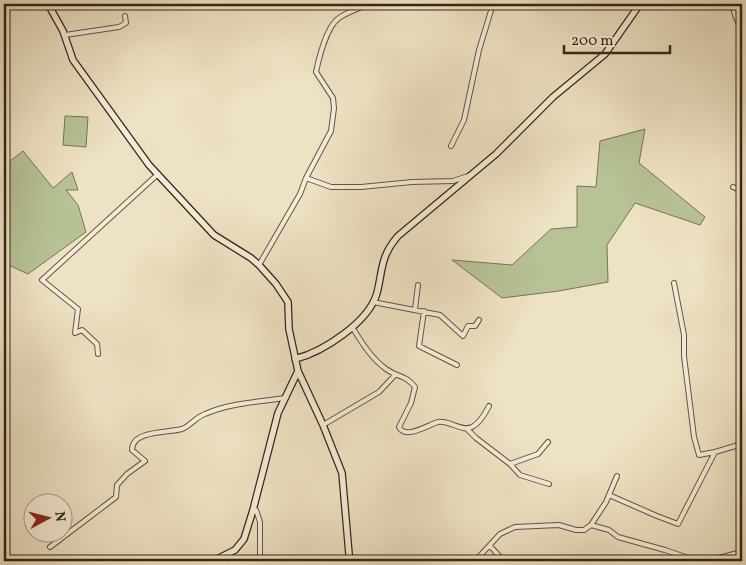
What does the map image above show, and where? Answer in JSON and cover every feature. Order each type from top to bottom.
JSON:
[{"type":"street","points":[[48,4],[64,35],[73,60],[158,174],[214,236],[251,258],[259,265],[276,284],[288,302],[289,329],[298,371],[323,424],[342,473],[351,561]]},
{"type":"street","points":[[259,265],[297,201],[306,178],[331,132],[334,108],[332,98],[316,72],[321,51],[328,34],[338,18],[368,4]]},
{"type":"street","points":[[451,146],[464,120],[479,50],[492,4]]},
{"type":"street","points":[[295,360],[324,348],[352,326],[373,302],[377,294],[381,268],[388,248],[398,236],[474,174],[553,97],[605,54],[640,4]]},
{"type":"street","points":[[732,4],[742,32]]},
{"type":"street","points":[[64,35],[120,27],[126,23],[125,16]]},
{"type":"street","points":[[98,354],[97,344],[82,330],[75,333],[78,309],[42,280],[158,174]]},
{"type":"street","points":[[306,178],[331,187],[362,187],[412,182],[453,182],[474,174]]},
{"type":"street","points":[[733,187],[742,191]]},
{"type":"street","points":[[674,283],[684,335],[684,356],[692,404],[694,437],[699,455],[742,444]]},
{"type":"street","points":[[415,309],[418,285]]},
{"type":"street","points":[[373,302],[440,315],[463,336],[468,326],[474,326],[479,320]]},
{"type":"street","points":[[424,311],[419,346],[456,365]]},
{"type":"street","points":[[352,326],[372,357],[386,370],[409,379],[415,387],[411,403],[399,427],[401,432],[410,432],[446,421],[467,429],[510,464],[520,475],[549,484]]},
{"type":"street","points":[[213,561],[235,550],[244,539],[278,413],[298,371]]},
{"type":"street","points":[[323,424],[379,392],[395,375]]},
{"type":"street","points":[[50,547],[116,497],[117,485],[145,460],[132,450],[134,442],[141,437],[182,429],[203,414],[218,409],[244,403],[285,398]]},
{"type":"street","points":[[467,429],[483,417],[489,406]]},
{"type":"street","points":[[510,464],[538,454],[548,442]]},
{"type":"street","points":[[609,495],[678,524],[715,452]]},
{"type":"street","points":[[475,561],[500,534],[515,527],[559,525],[576,530],[584,530],[591,525],[609,495],[617,476]]},
{"type":"street","points":[[253,510],[256,510],[260,522],[260,561]]},
{"type":"street","points":[[591,525],[609,530],[618,537],[697,561]]},
{"type":"street","points":[[490,546],[504,561]]},
{"type":"street","points":[[706,561],[738,553],[742,555]]},
{"type":"green space","points":[[65,116],[88,117],[86,147],[63,145]]},
{"type":"green space","points":[[645,129],[639,163],[705,217],[700,225],[635,203],[607,245],[608,282],[559,291],[502,298],[452,260],[512,265],[551,229],[577,227],[577,186],[596,187],[600,141]]},
{"type":"green space","points":[[23,151],[53,188],[72,172],[78,190],[66,190],[78,205],[86,232],[28,274],[4,263],[4,164]]}]
